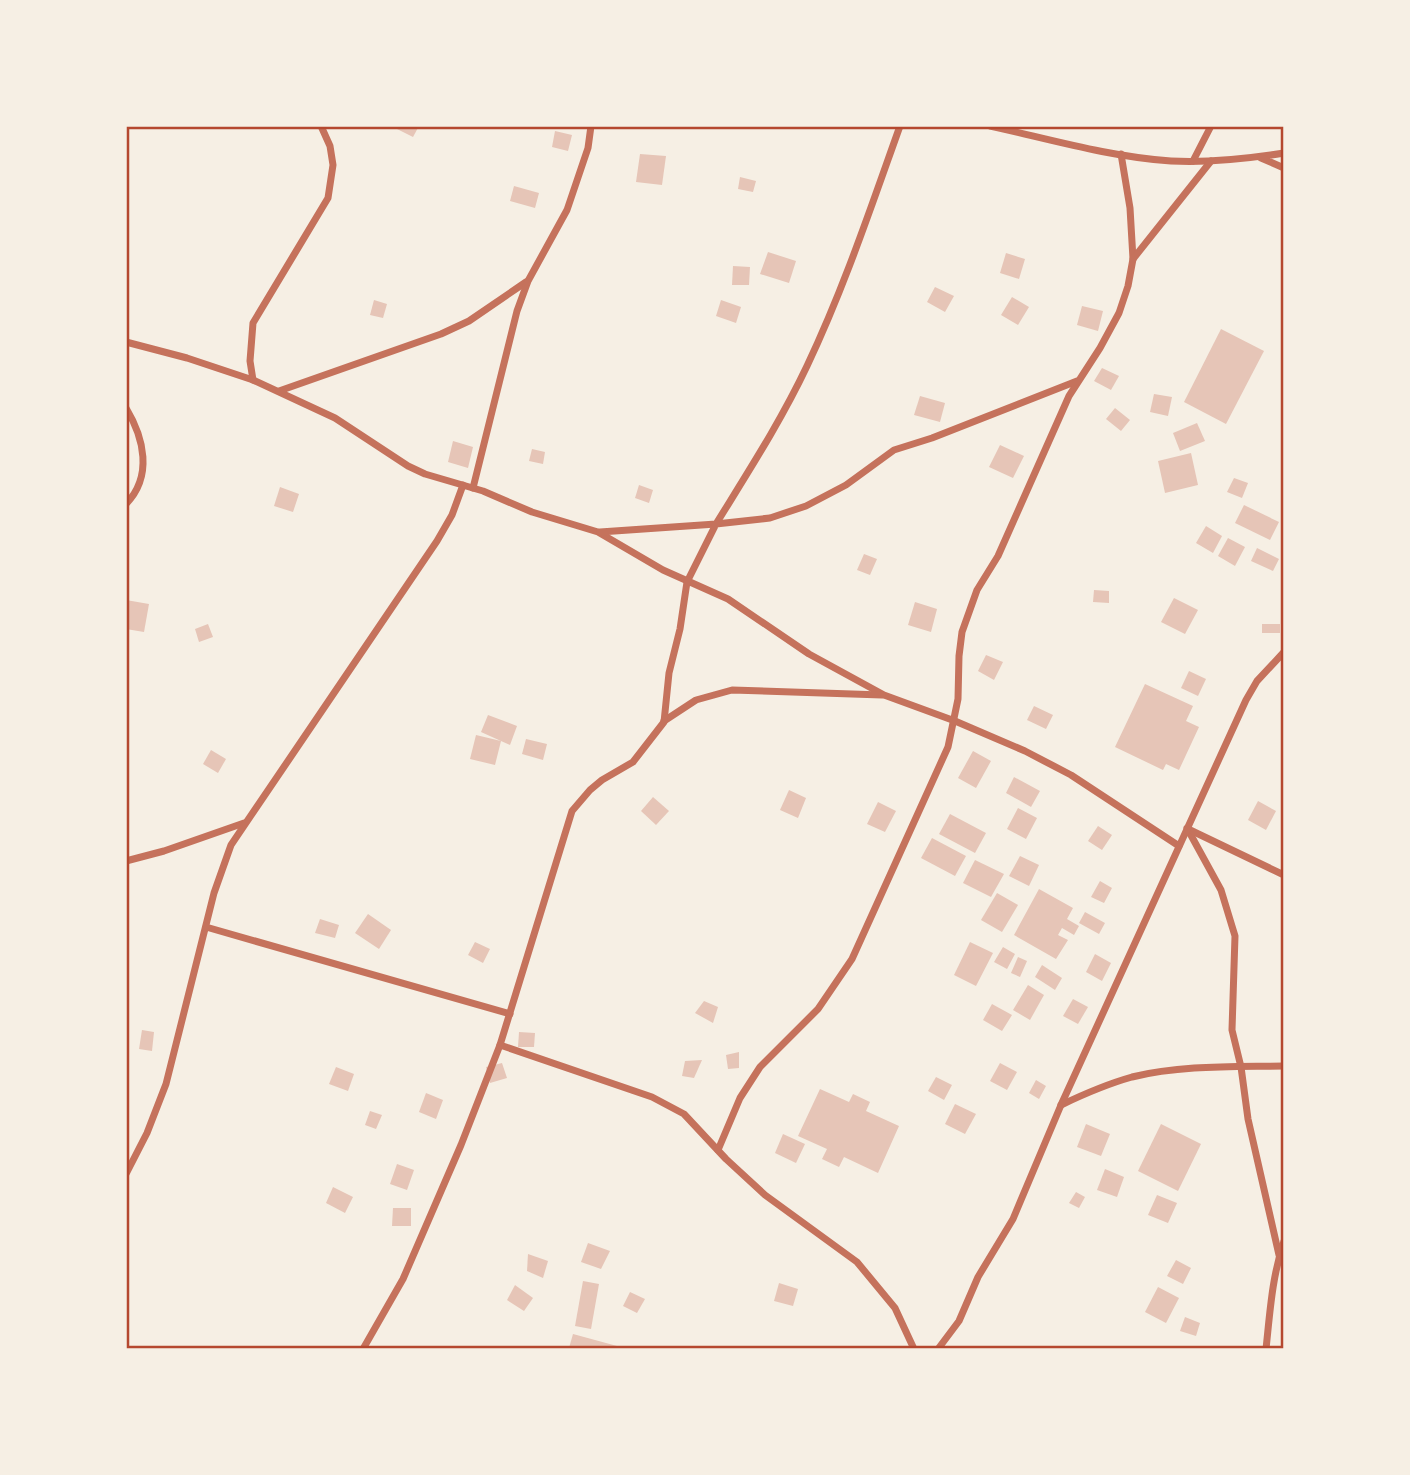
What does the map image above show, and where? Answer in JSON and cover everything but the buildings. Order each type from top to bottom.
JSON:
[{"type":"street","points":[[253,380],[250,361],[253,323],[328,198],[333,164],[330,146],[321,126]]},
{"type":"street","points":[[473,488],[517,311],[528,281],[567,210],[588,148],[591,126]]},
{"type":"street","points":[[664,722],[669,673],[680,629],[687,582],[716,524],[806,369],[832,313],[900,126]]},
{"type":"street","points":[[990,126],[1121,154],[1168,160],[1211,162],[1284,153]]},
{"type":"street","points":[[1193,161],[1211,126]]},
{"type":"street","points":[[718,1150],[740,1098],[760,1067],[818,1009],[852,959],[937,771],[955,721],[959,656],[969,608],[998,556],[1027,494],[1052,429],[1077,381],[1100,348],[1119,313],[1128,286],[1133,259],[1130,208],[1121,154]]},
{"type":"street","points":[[1261,157],[1284,168]]},
{"type":"street","points":[[1133,259],[1211,162]]},
{"type":"street","points":[[279,391],[441,334],[469,321],[528,281]]},
{"type":"street","points":[[126,342],[187,358],[253,380],[335,418],[408,466],[473,488],[531,512],[598,532],[663,570],[728,599],[809,654],[884,695],[955,721],[1025,751],[1071,775],[1179,846]]},
{"type":"street","points":[[598,532],[770,518],[806,506],[846,485],[894,450],[932,438],[1077,381]]},
{"type":"street","points":[[126,408],[136,425],[143,459],[136,493],[126,504]]},
{"type":"street","points":[[126,1174],[147,1133],[166,1084],[220,870],[245,823],[437,541],[452,515],[463,485]]},
{"type":"street","points":[[938,1349],[959,1321],[978,1278],[1013,1219],[1061,1105],[1246,700],[1257,681],[1284,652]]},
{"type":"street","points":[[363,1349],[408,1268],[500,1045],[572,811],[590,790],[633,762],[664,722],[696,699],[732,690],[884,695]]},
{"type":"street","points":[[126,860],[164,851],[245,823]]},
{"type":"street","points":[[1187,828],[1284,875]]},
{"type":"street","points":[[1187,828],[1221,890],[1235,936],[1231,1019],[1235,1049],[1241,1067],[1248,1119],[1279,1255]]},
{"type":"street","points":[[206,928],[510,1014]]},
{"type":"street","points":[[500,1045],[669,1105],[696,1125],[765,1195],[857,1262],[895,1308],[914,1349]]},
{"type":"street","points":[[1061,1105],[1095,1089],[1131,1077],[1189,1068],[1284,1066]]},
{"type":"street","points":[[1266,1349],[1271,1292],[1284,1241]]}]
